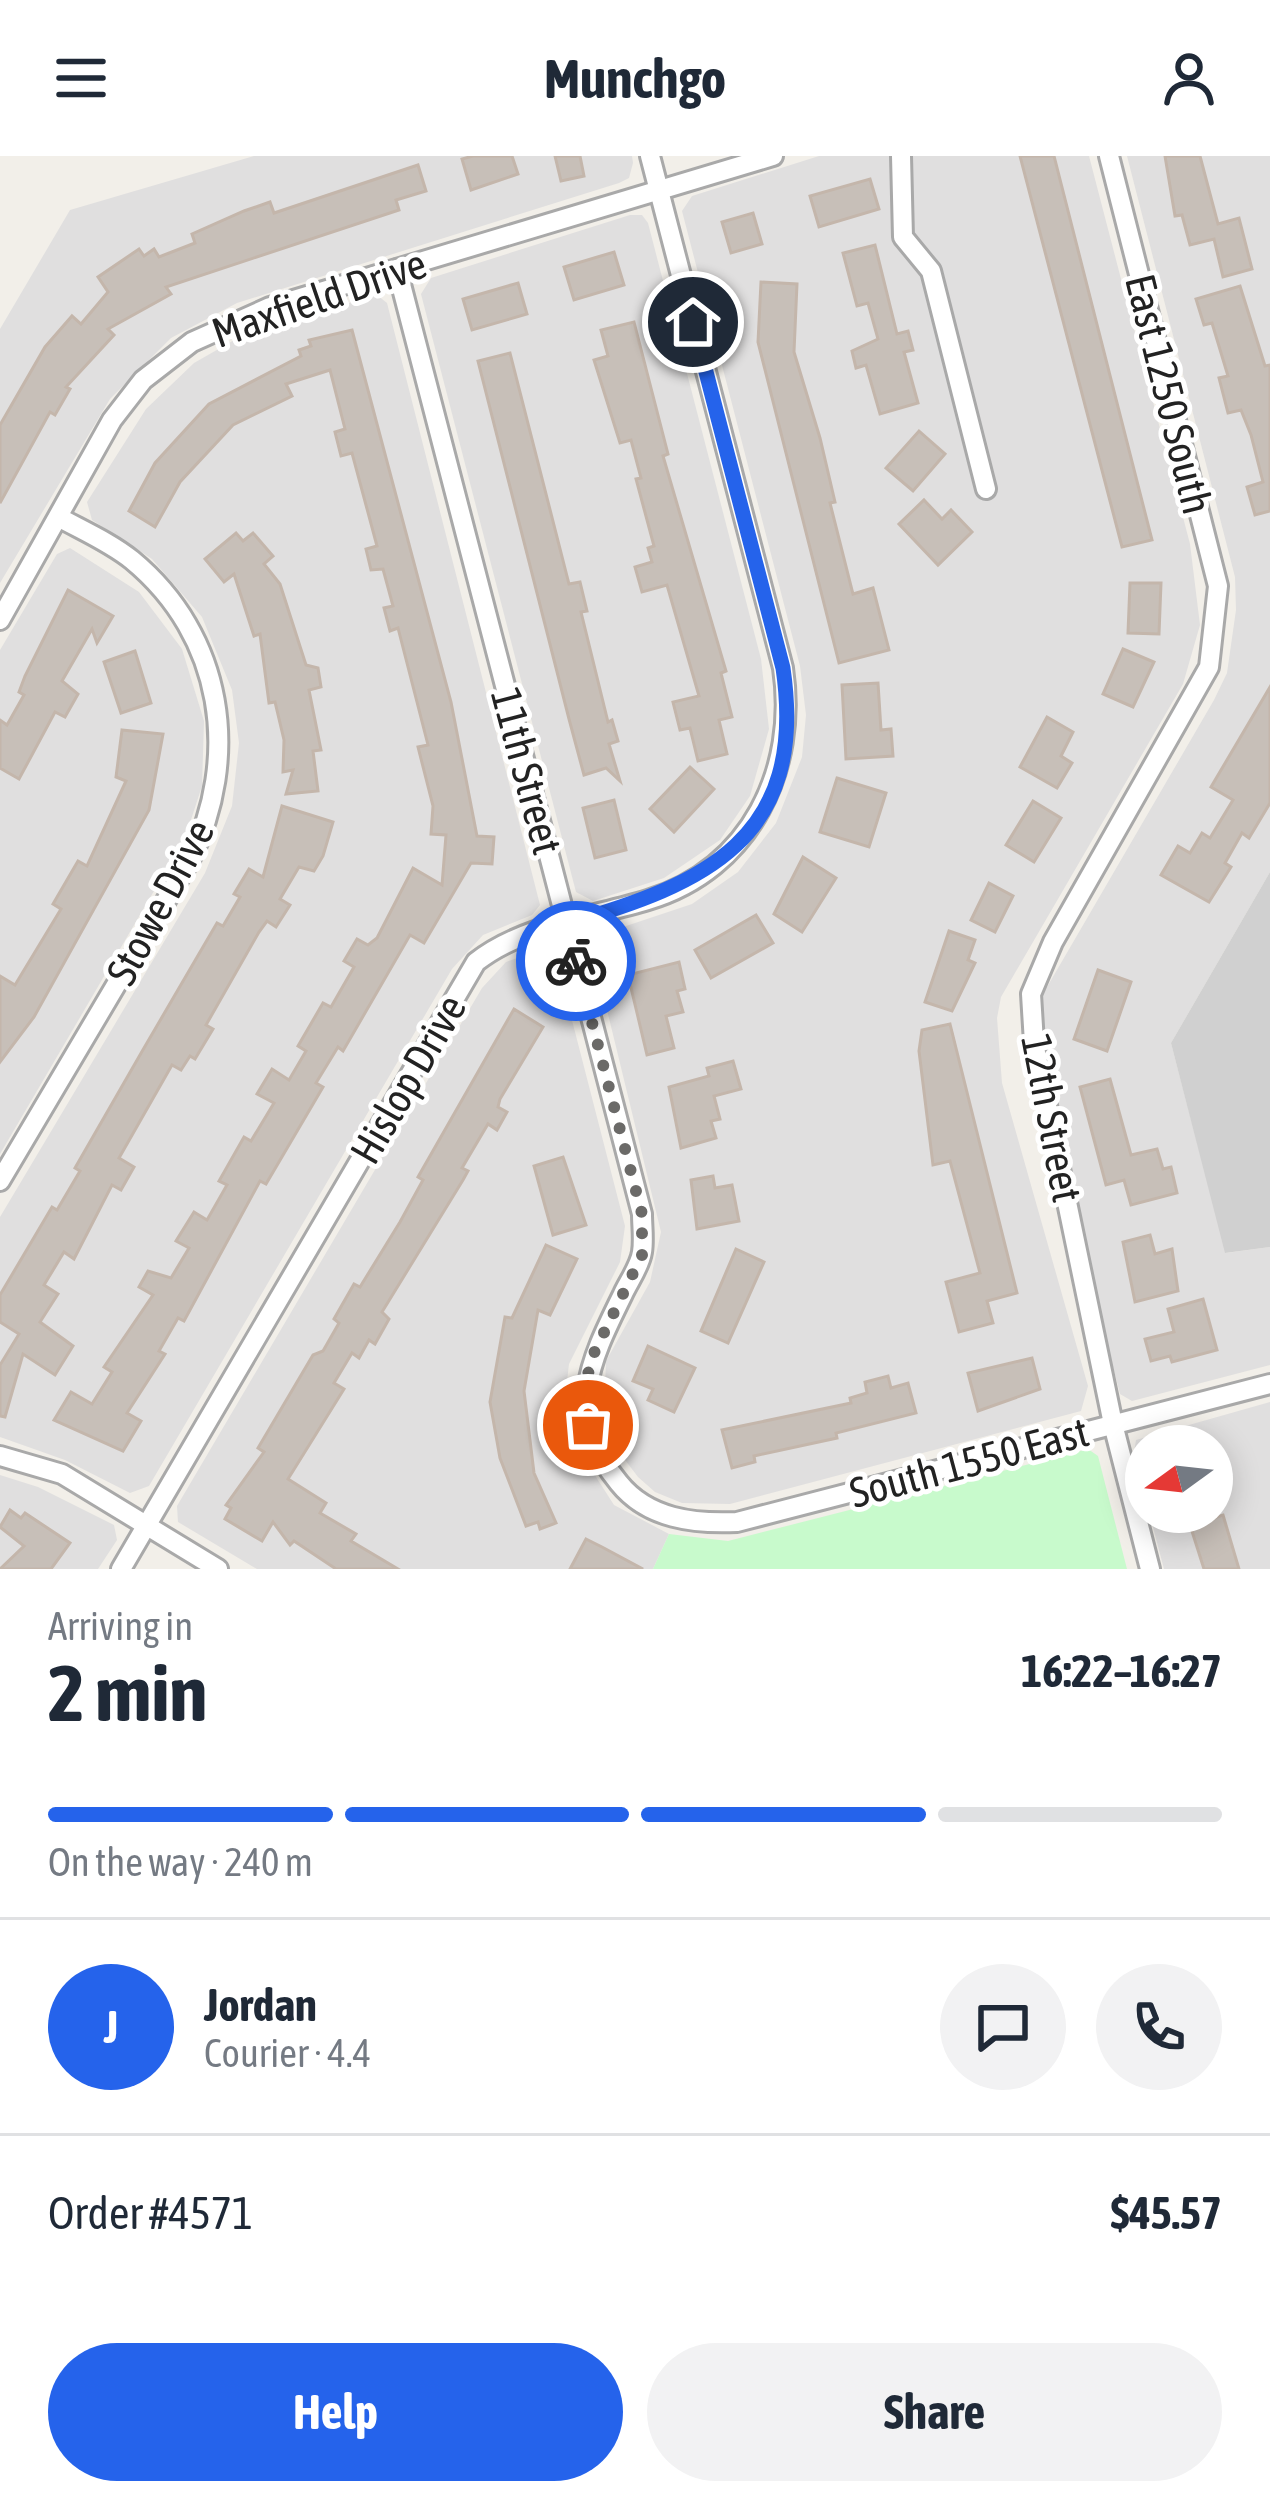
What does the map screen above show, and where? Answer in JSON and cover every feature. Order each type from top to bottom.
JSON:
[{"type":"street","name":"Hislop Drive","points":[[121,1569],[476,962],[516,939],[656,898],[705,874],[746,835],[776,782],[784,754],[788,700],[783,668],[650,156]]},
{"type":"street","name":"Maxfield Drive","points":[[0,620],[112,420],[169,356],[222,325],[773,156]]},
{"type":"street","points":[[901,156],[903,237],[931,271],[986,489]]},
{"type":"street","name":"East 1250 South","points":[[1109,156],[1218,586],[1217,633]]},
{"type":"street","name":"11th Street","points":[[397,269],[642,1214],[642,1255],[594,1353],[584,1388],[588,1425],[604,1465],[627,1492],[658,1512],[697,1524],[737,1522]]},
{"type":"street","name":"Stowe Drive","points":[[0,1181],[190,860],[206,828],[220,774],[212,682],[180,615],[127,556],[60,518]]},
{"type":"street","name":"12th Street","points":[[1150,1569],[1112,1424],[1034,1043],[1031,994],[1053,942],[1210,667],[1217,633]]},
{"type":"street","name":"South 1550 East","points":[[737,1522],[1270,1384]]},
{"type":"street","points":[[0,1456],[62,1474],[218,1569]]},
{"type":"shaded area","points":[[254,156],[632,156],[633,163],[629,178],[619,183],[237,303],[171,338],[110,399],[0,583],[0,329],[70,210]]},
{"type":"shaded area","points":[[819,156],[1089,156],[1190,544],[1200,625],[1183,684],[1001,997],[997,1018],[1002,1083],[1088,1386],[1081,1411],[730,1504],[682,1503],[655,1492],[638,1477],[616,1448],[604,1414],[606,1361],[650,1282],[661,1232],[591,944],[599,935],[692,904],[738,872],[776,823],[802,757],[806,715],[800,666],[682,211],[692,196]]},
{"type":"shaded area","points":[[1127,156],[1270,156],[1270,872],[1171,1043],[1226,1253],[1270,1247],[1270,1365],[1132,1401],[1120,1394],[1033,1058],[1036,1006],[1214,700],[1227,673],[1236,610],[1235,577]]},
{"type":"shaded area","points":[[642,215],[648,223],[761,659],[769,729],[750,796],[720,840],[664,878],[593,901],[576,892],[421,294],[431,278]]},
{"type":"shaded area","points":[[377,295],[387,303],[540,905],[532,915],[483,935],[452,969],[149,1486],[130,1493],[65,1460],[0,1437],[0,1217],[205,873],[232,806],[239,743],[232,690],[202,617],[152,559],[92,520],[87,502],[146,409],[194,363],[250,331]]},
{"type":"shaded area","points":[[70,548],[139,592],[182,649],[204,721],[202,786],[185,838],[0,1154],[0,650],[57,554]]},
{"type":"shaded area","points":[[1270,872],[1270,1247],[1225,1253],[1171,1043]]},
{"type":"shaded area","points":[[550,951],[557,962],[625,1226],[620,1262],[569,1364],[566,1390],[573,1441],[614,1505],[669,1534],[653,1569],[257,1569],[178,1522],[177,1506],[482,988],[506,962]]},
{"type":"shaded area","points":[[1270,1402],[1270,1569],[1164,1569],[1155,1533],[1233,1533],[1233,1425],[1189,1425]]},
{"type":"shaded area","points":[[0,1475],[38,1487],[114,1525],[117,1540],[98,1569],[0,1569]]},
{"type":"green space","points":[[1088,1449],[1098,1456],[1127,1569],[653,1569],[669,1534],[728,1541]]},
{"type":"building","points":[[512,156],[518,174],[471,190],[462,159]]},
{"type":"building","points":[[555,156],[580,156],[584,176],[561,181]]},
{"type":"building","points":[[1020,156],[1054,156],[1152,540],[1122,547]]},
{"type":"building","points":[[1165,156],[1200,156],[1218,224],[1239,218],[1252,269],[1223,277],[1214,239],[1190,245],[1182,215],[1175,216]]},
{"type":"building","points":[[418,165],[426,191],[396,200],[399,210],[166,287],[171,294],[108,329],[114,335],[66,387],[70,389],[55,415],[50,412],[0,503],[0,425],[45,347],[72,316],[81,324],[108,292],[98,277],[139,249],[144,256],[154,249],[159,257],[195,243],[192,234],[244,211],[270,202],[274,213]]},
{"type":"building","points":[[870,179],[879,209],[819,227],[810,196]]},
{"type":"building","points":[[753,213],[762,244],[731,253],[722,222]]},
{"type":"building","points":[[875,245],[897,334],[908,331],[913,350],[904,352],[918,403],[880,414],[866,365],[856,368],[852,351],[878,339],[868,303],[857,306],[843,253]]},
{"type":"building","points":[[614,252],[624,285],[574,300],[564,267]]},
{"type":"building","points":[[761,282],[797,284],[794,352],[820,438],[835,502],[830,503],[853,594],[873,588],[889,650],[839,663],[758,342]]},
{"type":"building","points":[[518,283],[527,314],[472,330],[463,299]]},
{"type":"building","points":[[1240,286],[1265,366],[1270,365],[1270,511],[1255,515],[1247,487],[1263,482],[1251,435],[1241,410],[1228,413],[1219,378],[1228,376],[1212,323],[1204,325],[1196,299]]},
{"type":"building","points":[[634,322],[668,454],[663,456],[726,671],[721,673],[732,717],[719,720],[727,754],[698,761],[690,728],[680,730],[673,702],[699,696],[667,585],[642,592],[635,567],[652,562],[648,548],[654,546],[636,479],[641,478],[631,440],[620,443],[594,360],[608,356],[601,330]]},
{"type":"building","points":[[352,330],[451,702],[477,836],[494,837],[492,864],[471,863],[424,943],[410,935],[343,1051],[338,1047],[316,1083],[323,1087],[266,1184],[260,1181],[184,1321],[178,1318],[159,1351],[165,1354],[127,1413],[141,1421],[123,1451],[54,1420],[71,1392],[92,1404],[112,1372],[104,1367],[153,1295],[139,1287],[148,1271],[171,1278],[189,1248],[176,1241],[194,1212],[207,1220],[227,1185],[219,1181],[244,1137],[251,1141],[274,1103],[257,1094],[272,1069],[289,1080],[306,1051],[298,1046],[323,1003],[331,1007],[354,967],[344,961],[357,939],[368,945],[377,938],[413,868],[442,885],[446,835],[431,834],[433,806],[418,747],[428,745],[398,628],[390,631],[384,608],[393,606],[383,569],[371,570],[366,549],[377,546],[352,453],[341,456],[335,432],[345,429],[330,370],[286,384],[292,396],[233,425],[180,482],[155,527],[129,511],[155,463],[209,404],[301,356],[299,350],[311,346],[309,340]]},
{"type":"building","points":[[510,353],[569,584],[580,582],[587,611],[581,612],[608,722],[612,720],[618,741],[609,744],[620,781],[606,768],[584,775],[569,719],[478,361]]},
{"type":"building","points":[[919,431],[945,454],[913,491],[886,468]]},
{"type":"building","points":[[924,500],[942,519],[951,510],[972,532],[938,565],[899,524]]},
{"type":"building","points":[[236,533],[243,541],[253,533],[273,556],[264,564],[280,584],[306,665],[318,668],[321,687],[309,690],[321,750],[313,751],[318,791],[286,794],[293,770],[283,772],[284,740],[275,702],[269,703],[260,634],[254,636],[234,574],[224,582],[205,559]]},
{"type":"building","points":[[1130,583],[1161,583],[1159,634],[1128,633]]},
{"type":"building","points":[[68,590],[113,616],[97,643],[92,629],[62,681],[78,694],[65,717],[55,712],[19,779],[0,768],[0,720],[7,725],[24,695],[19,692],[25,676]]},
{"type":"building","points":[[1123,649],[1154,662],[1133,707],[1103,694]]},
{"type":"building","points":[[135,651],[151,703],[121,713],[104,662]]},
{"type":"building","points":[[878,683],[881,730],[891,729],[893,756],[846,759],[842,685]]},
{"type":"building","points":[[1270,687],[1270,803],[1249,838],[1242,833],[1225,863],[1231,867],[1209,902],[1161,875],[1178,846],[1190,853],[1202,833],[1210,838],[1233,800],[1211,787]]},
{"type":"building","points":[[1047,717],[1073,732],[1061,756],[1072,763],[1057,788],[1020,767]]},
{"type":"building","points":[[122,730],[163,734],[149,810],[34,1017],[0,1062],[0,976],[15,985],[61,909],[53,904],[78,861],[87,866],[126,781],[116,777]]},
{"type":"building","points":[[690,767],[714,789],[674,832],[650,809]]},
{"type":"building","points":[[837,778],[886,793],[869,847],[820,832]]},
{"type":"building","points":[[614,800],[626,850],[595,858],[583,808]]},
{"type":"building","points":[[1033,801],[1061,818],[1034,862],[1006,845]]},
{"type":"building","points":[[282,806],[333,822],[323,856],[314,871],[299,867],[280,899],[290,905],[276,927],[267,921],[259,932],[206,1025],[213,1029],[195,1059],[190,1056],[181,1070],[172,1065],[119,1158],[134,1167],[121,1190],[112,1185],[74,1259],[64,1252],[44,1285],[58,1294],[40,1322],[73,1346],[55,1375],[23,1354],[5,1417],[0,1416],[0,1365],[19,1334],[0,1322],[0,1295],[52,1207],[57,1210],[80,1171],[75,1168],[217,923],[223,926],[240,897],[234,894],[249,869],[263,877]]},
{"type":"building","points":[[803,857],[836,878],[802,932],[774,914]]},
{"type":"building","points":[[989,883],[1013,896],[995,932],[971,920]]},
{"type":"building","points":[[756,915],[773,943],[711,978],[695,950]]},
{"type":"building","points":[[949,931],[975,940],[968,960],[975,963],[952,1011],[925,1002]]},
{"type":"building","points":[[679,962],[685,989],[677,991],[683,1012],[666,1016],[674,1048],[647,1055],[628,975]]},
{"type":"building","points":[[1098,970],[1131,982],[1107,1051],[1074,1039]]},
{"type":"building","points":[[514,1009],[543,1027],[500,1099],[498,1107],[507,1112],[497,1130],[488,1124],[462,1168],[468,1171],[463,1180],[382,1312],[389,1319],[375,1344],[369,1340],[359,1358],[352,1353],[334,1383],[344,1389],[288,1479],[326,1503],[320,1513],[356,1534],[351,1541],[398,1569],[336,1569],[294,1541],[290,1545],[273,1522],[262,1541],[225,1519],[231,1508],[226,1505],[264,1452],[258,1448],[313,1355],[323,1351],[354,1284],[360,1287],[400,1222],[423,1180],[418,1177]]},
{"type":"building","points":[[950,1024],[1017,1293],[987,1301],[993,1323],[959,1332],[946,1282],[980,1273],[950,1161],[933,1165],[919,1051],[922,1030]]},
{"type":"building","points":[[733,1061],[741,1089],[714,1096],[720,1119],[711,1121],[716,1138],[681,1148],[669,1087],[709,1076],[707,1068]]},
{"type":"building","points":[[1110,1079],[1131,1155],[1157,1149],[1163,1169],[1171,1167],[1177,1193],[1131,1205],[1124,1180],[1106,1185],[1080,1087]]},
{"type":"building","points":[[563,1157],[586,1225],[553,1235],[534,1166]]},
{"type":"building","points":[[713,1176],[715,1188],[732,1185],[739,1221],[697,1229],[691,1180]]},
{"type":"building","points":[[1150,1235],[1155,1254],[1172,1249],[1178,1291],[1135,1302],[1123,1242]]},
{"type":"building","points":[[546,1245],[577,1259],[550,1315],[538,1310],[524,1391],[534,1473],[556,1523],[540,1529],[538,1522],[526,1526],[500,1458],[490,1402],[505,1317],[512,1318]]},
{"type":"building","points":[[736,1249],[764,1262],[728,1343],[701,1331]]},
{"type":"building","points":[[1203,1299],[1217,1350],[1172,1362],[1170,1356],[1151,1361],[1145,1339],[1174,1332],[1168,1309]]},
{"type":"building","points":[[648,1346],[695,1368],[674,1412],[648,1400],[653,1389],[633,1381]]},
{"type":"building","points":[[1032,1358],[1040,1389],[978,1411],[968,1373]]},
{"type":"building","points":[[888,1376],[891,1388],[908,1383],[916,1413],[836,1433],[837,1438],[754,1456],[755,1462],[732,1468],[722,1430],[851,1403],[850,1398],[867,1393],[865,1382]]},
{"type":"building","points":[[10,1510],[21,1518],[25,1513],[70,1543],[51,1569],[0,1569],[24,1546],[0,1527]]},
{"type":"building","points":[[1193,1533],[1228,1533],[1239,1569],[1204,1569]]},
{"type":"building","points":[[586,1539],[602,1547],[643,1569],[570,1569]]},
{"type":"way so far","points":[[576,961],[642,1214],[642,1255],[594,1353],[584,1388],[588,1425]]},
{"type":"route","points":[[576,961],[566,924],[656,898],[705,874],[746,835],[776,782],[784,754],[788,700],[783,668],[693,322]]}]
